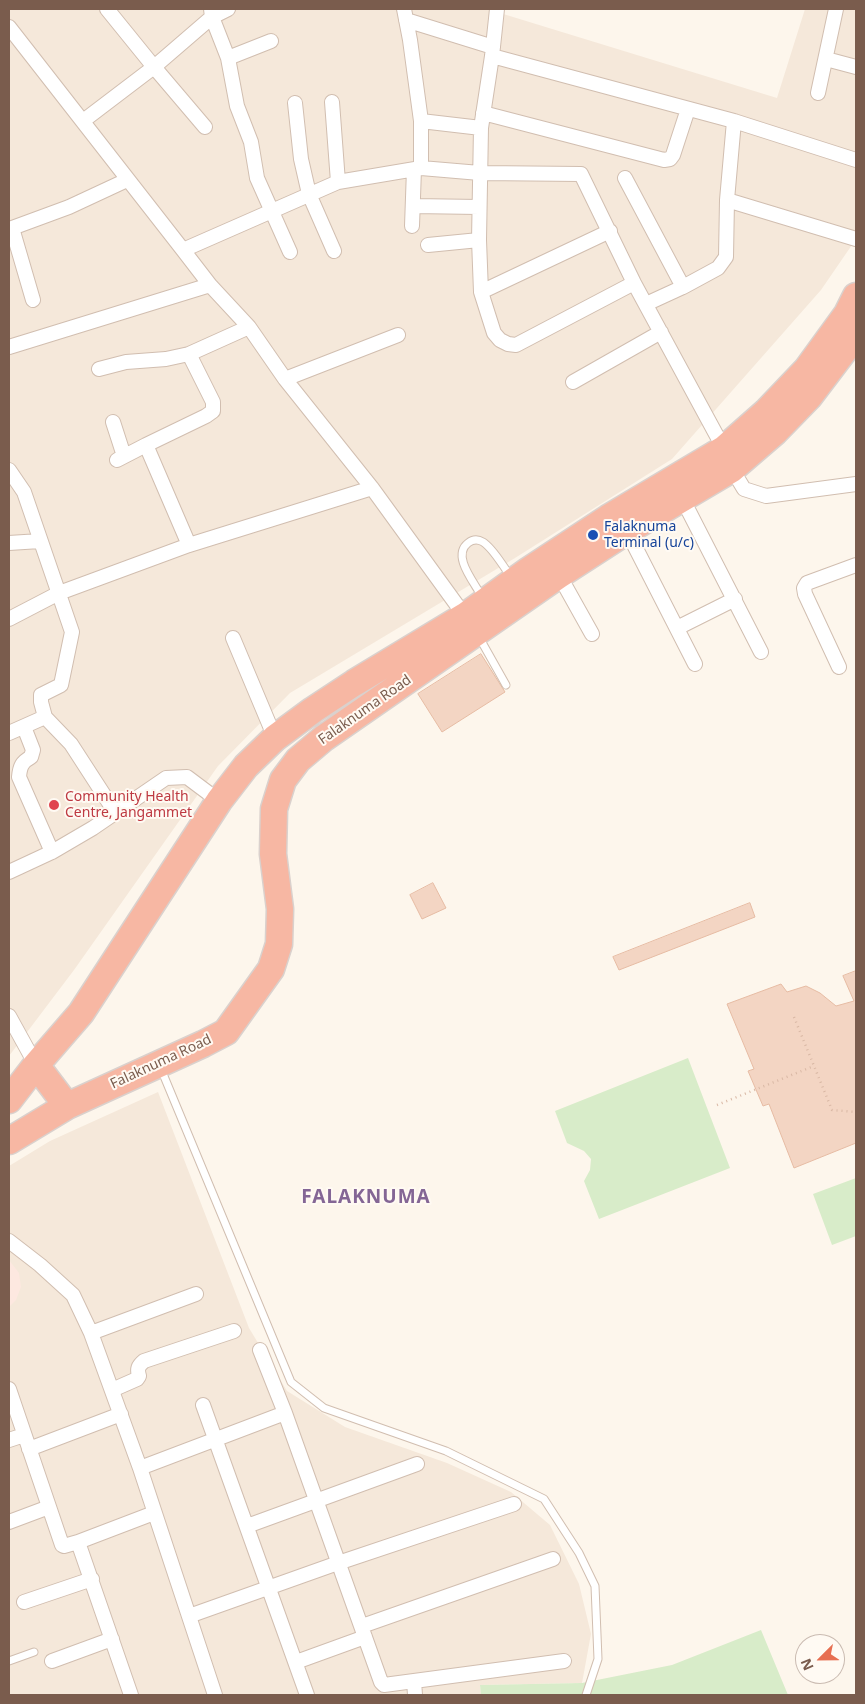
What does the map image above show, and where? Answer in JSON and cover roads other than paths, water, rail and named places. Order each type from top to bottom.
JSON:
[{"type":"highway","name":"Falaknuma Road","points":[[9,1100],[36,1065],[81,1013],[219,801],[246,766],[274,738],[354,683],[475,616],[559,575],[682,498],[728,459],[773,405],[807,369],[844,340],[847,314],[856,296]]},
{"type":"highway","name":"Falaknuma Road","points":[[9,1141],[67,1106],[226,1032],[271,969],[279,944],[280,910],[273,854],[274,809],[284,780],[298,760],[475,616],[514,581],[608,518],[728,459]]},
{"type":"highway","points":[[36,1065],[67,1106]]},
{"type":"street","points":[[107,9],[205,127]]},
{"type":"street","points":[[83,121],[154,67],[211,13],[228,9]]},
{"type":"street","points":[[497,9],[480,128],[479,207],[481,292],[494,332],[500,340],[516,345],[634,283]]},
{"type":"street","points":[[818,94],[836,9]]},
{"type":"street","points":[[211,13],[228,58],[237,106],[251,142],[257,178],[290,252]]},
{"type":"street","points":[[405,15],[492,51],[688,109],[734,120],[856,160]]},
{"type":"street","points":[[405,15],[421,121],[412,226]]},
{"type":"street","points":[[9,27],[210,285],[248,327],[285,379],[475,616]]},
{"type":"street","points":[[228,58],[271,41]]},
{"type":"street","points":[[826,59],[856,66]]},
{"type":"street","points":[[332,102],[338,182]]},
{"type":"street","points":[[296,104],[301,159],[309,194],[334,251]]},
{"type":"street","points":[[483,113],[664,160],[670,159],[673,155],[688,109]]},
{"type":"street","points":[[646,304],[718,268],[726,257],[734,120]]},
{"type":"street","points":[[421,121],[480,128]]},
{"type":"street","points":[[183,250],[338,182],[418,169],[480,173],[581,174],[634,283],[744,489],[766,496],[856,484]]},
{"type":"street","points":[[625,178],[683,287]]},
{"type":"street","points":[[33,300],[11,228],[69,207],[127,180]]},
{"type":"street","points":[[728,200],[856,238]]},
{"type":"street","points":[[413,206],[479,207]]},
{"type":"street","points":[[481,292],[610,231]]},
{"type":"street","points":[[428,245],[479,240]]},
{"type":"street","points":[[9,347],[210,285]]},
{"type":"street","points":[[99,368],[126,362],[166,359],[189,354],[248,327]]},
{"type":"street","points":[[573,382],[661,332]]},
{"type":"street","points":[[285,379],[398,336]]},
{"type":"street","points":[[113,422],[120,458],[206,416],[212,410],[213,402],[189,354]]},
{"type":"street","points":[[146,445],[189,545]]},
{"type":"street","points":[[9,470],[24,492],[72,632],[61,685],[41,695],[45,717],[70,744],[115,812]]},
{"type":"street","points":[[9,619],[58,593],[189,545],[372,488]]},
{"type":"street","points":[[682,498],[761,652]]},
{"type":"street","points":[[627,531],[695,664]]},
{"type":"street","points":[[9,543],[40,541]]},
{"type":"street","points":[[839,667],[805,594],[804,588],[807,583],[856,565]]},
{"type":"street","points":[[559,575],[592,634]]},
{"type":"street","points":[[677,628],[735,599]]},
{"type":"street","points":[[233,638],[274,738]]},
{"type":"street","points":[[9,733],[45,717]]},
{"type":"street","points":[[24,727],[34,750],[31,757],[23,761],[19,777],[52,852]]},
{"type":"street","points":[[9,872],[52,852],[93,828],[166,778],[187,777],[219,801]]},
{"type":"street","points":[[9,1016],[36,1065]]},
{"type":"street","points":[[9,1241],[40,1265],[73,1295],[90,1333],[121,1414],[214,1695]]},
{"type":"street","points":[[90,1333],[196,1294]]},
{"type":"street","points":[[112,1390],[137,1379],[139,1376],[137,1370],[144,1361],[234,1331]]},
{"type":"street","points":[[260,1350],[285,1413],[382,1684],[564,1661]]},
{"type":"street","points":[[9,1389],[64,1546],[154,1513]]},
{"type":"street","points":[[203,1405],[307,1695]]},
{"type":"street","points":[[140,1468],[285,1413]]},
{"type":"street","points":[[29,1449],[121,1414]]},
{"type":"street","points":[[9,1440],[24,1434]]},
{"type":"street","points":[[247,1526],[417,1464]]},
{"type":"street","points":[[188,1616],[514,1504]]},
{"type":"street","points":[[9,1522],[49,1507]]},
{"type":"street","points":[[78,1542],[131,1695]]},
{"type":"street","points":[[296,1662],[364,1632],[553,1559]]},
{"type":"street","points":[[24,1602],[92,1579]]},
{"type":"street","points":[[52,1661],[112,1639]]},
{"type":"street","points":[[414,1681],[416,1695]]},
{"type":"lane","points":[[506,685],[475,616],[461,556],[462,550],[471,541],[478,540],[485,543],[514,581]]},
{"type":"lane","points":[[159,1064],[291,1382],[324,1408],[446,1451],[544,1499],[579,1553],[595,1586],[598,1659],[586,1695]]},
{"type":"lane","points":[[9,1661],[34,1652]]},
{"type":"place","name":"Falaknuma Terminal (u/c)","points":[[593,535]]},
{"type":"place","name":"Community Health Centre, Jangammet","points":[[54,805]]},
{"type":"district","name":"FALAKNUMA","points":[[366,1198]]}]
